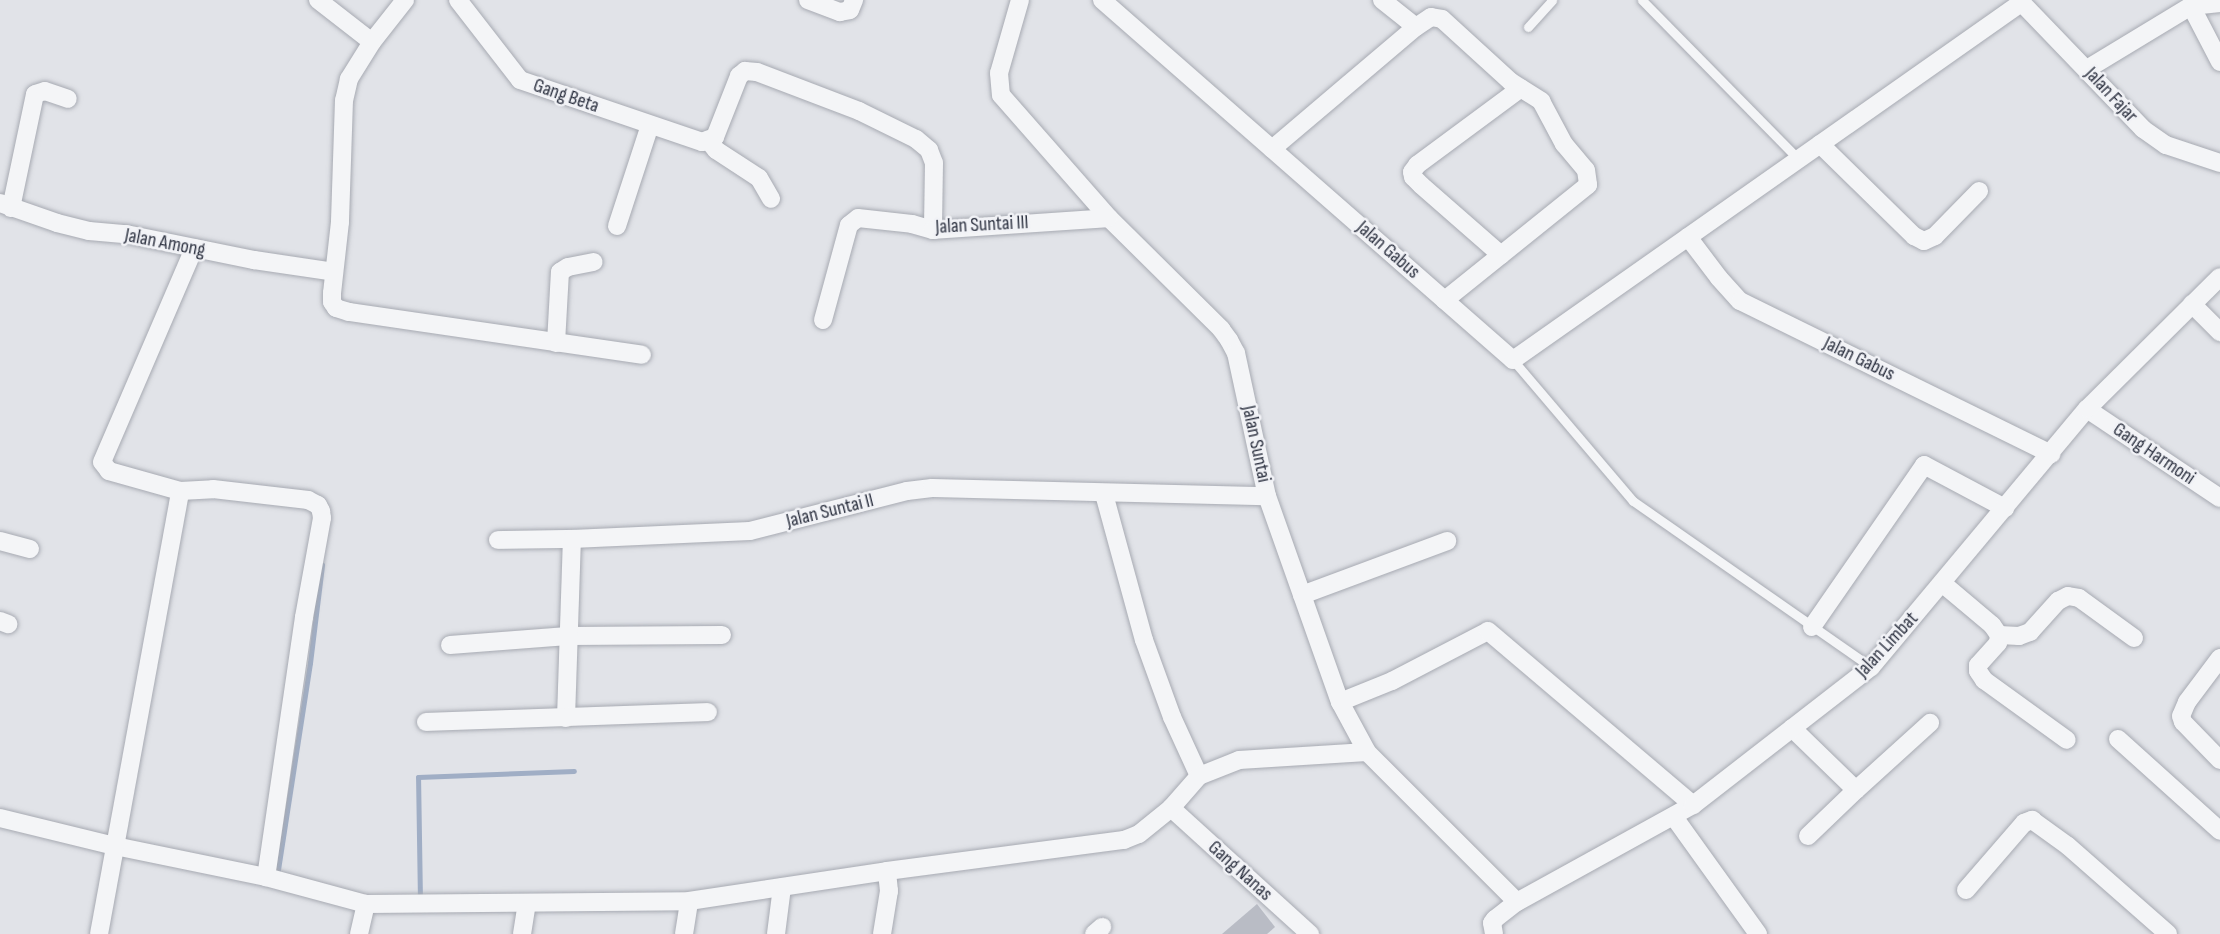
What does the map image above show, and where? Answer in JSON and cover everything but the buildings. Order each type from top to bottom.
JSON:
[{"type":"street","points":[[318,0],[372,42]]},
{"type":"street","points":[[405,0],[372,42],[349,79],[344,100],[340,222],[332,302],[336,308],[348,312],[642,355]]},
{"type":"street","name":"Gang Beta","points":[[458,0],[512,74],[520,80],[702,142],[708,140]]},
{"type":"street","points":[[808,0],[840,12],[850,10],[854,0]]},
{"type":"street","name":"Jalan Suntai","points":[[1020,0],[999,74],[1001,95],[1108,218],[1229,340],[1236,353],[1267,496],[1340,702],[1367,752],[1517,902]]},
{"type":"street","name":"Jalan Gabus","points":[[1102,0],[1512,360]]},
{"type":"street","points":[[1382,0],[1416,27]]},
{"type":"street","points":[[1512,360],[2020,1]]},
{"type":"street","name":"Jalan Fajar","points":[[2020,1],[2143,129],[2158,140],[2188,154],[2220,163]]},
{"type":"street","points":[[2087,69],[2191,6],[2220,3]]},
{"type":"street","points":[[2191,6],[2220,62]]},
{"type":"street","points":[[1272,149],[1431,16],[1442,19],[1511,82],[1532,93],[1548,110],[1564,144],[1586,171],[1588,185],[1444,300]]},
{"type":"street","points":[[771,199],[759,178],[716,150],[708,140],[715,137],[739,76],[745,71],[757,72],[859,111],[916,139],[929,150],[934,163],[933,230]]},
{"type":"street","points":[[1501,255],[1421,185],[1413,177],[1412,172],[1417,165],[1521,88]]},
{"type":"street","points":[[6,206],[35,94],[45,91],[68,99]]},
{"type":"street","points":[[617,226],[650,125]]},
{"type":"street","points":[[1820,144],[1914,236],[1924,241],[1935,236],[1979,191]]},
{"type":"street","name":"Jalan Among","points":[[6,206],[89,231],[126,234],[334,272]]},
{"type":"street","name":"Jalan Suntai III","points":[[823,320],[836,268],[853,221],[858,218],[912,224],[933,230],[1108,218]]},
{"type":"street","name":"Jalan Gabus","points":[[1688,237],[1740,301],[2051,454]]},
{"type":"street","points":[[194,248],[102,462],[109,471],[180,491],[213,489],[308,500],[318,506],[321,511],[322,518],[304,617],[266,877]]},
{"type":"street","points":[[556,343],[560,272],[568,267],[594,262]]},
{"type":"street","name":"Jalan Limbat","points":[[1494,934],[1492,923],[1517,902],[1693,805],[1871,667],[2087,409],[2220,277]]},
{"type":"street","points":[[2192,304],[2220,332]]},
{"type":"street","name":"Gang Harmoni","points":[[2087,409],[2220,498]]},
{"type":"street","points":[[1812,627],[1924,465],[2006,508]]},
{"type":"street","name":"Jalan Suntai II","points":[[498,540],[750,531],[907,491],[932,488],[1104,494],[1267,496]]},
{"type":"street","points":[[99,934],[180,491]]},
{"type":"street","points":[[1104,494],[1144,640],[1172,717],[1199,776]]},
{"type":"street","points":[[566,718],[572,539]]},
{"type":"street","points":[[1302,595],[1447,540]]},
{"type":"street","points":[[0,541],[30,549]]},
{"type":"street","points":[[1942,583],[1992,625],[1999,635],[1998,642],[1978,665],[1978,671],[1984,680],[2067,740]]},
{"type":"street","points":[[1999,635],[2019,636],[2030,632],[2058,601],[2068,596],[2079,598],[2134,638]]},
{"type":"street","points":[[1340,702],[1392,681],[1488,631],[1693,805]]},
{"type":"street","points":[[450,645],[568,636],[722,635]]},
{"type":"street","points":[[2220,658],[2187,702],[2181,716],[2183,722],[2220,760]]},
{"type":"street","points":[[426,722],[708,712]]},
{"type":"street","points":[[1808,836],[1930,723]]},
{"type":"street","points":[[1791,728],[1856,790]]},
{"type":"street","points":[[2118,739],[2220,831]]},
{"type":"street","points":[[0,818],[115,846],[266,877],[366,904],[688,901],[887,871],[1124,840],[1139,834],[1171,808],[1199,776],[1239,760],[1367,752]]},
{"type":"street","name":"Gang Nanas","points":[[1171,808],[1310,934]]},
{"type":"street","points":[[1674,817],[1758,934]]},
{"type":"street","points":[[1966,890],[2024,823],[2032,820],[2068,846],[2168,934]]},
{"type":"street","points":[[882,934],[889,891],[887,871]]},
{"type":"street","points":[[776,934],[782,887]]},
{"type":"street","points":[[684,934],[688,901]]},
{"type":"street","points":[[359,934],[366,904]]},
{"type":"street","points":[[522,934],[527,904]]},
{"type":"lane","points":[[1528,27],[1552,0]]},
{"type":"lane","points":[[1642,0],[1798,159]]},
{"type":"lane","points":[[1512,360],[1633,501],[1871,667]]},
{"type":"waterway","points":[[277,876],[310,663],[322,565]]},
{"type":"waterway","points":[[420,901],[418,777],[574,771]]}]
